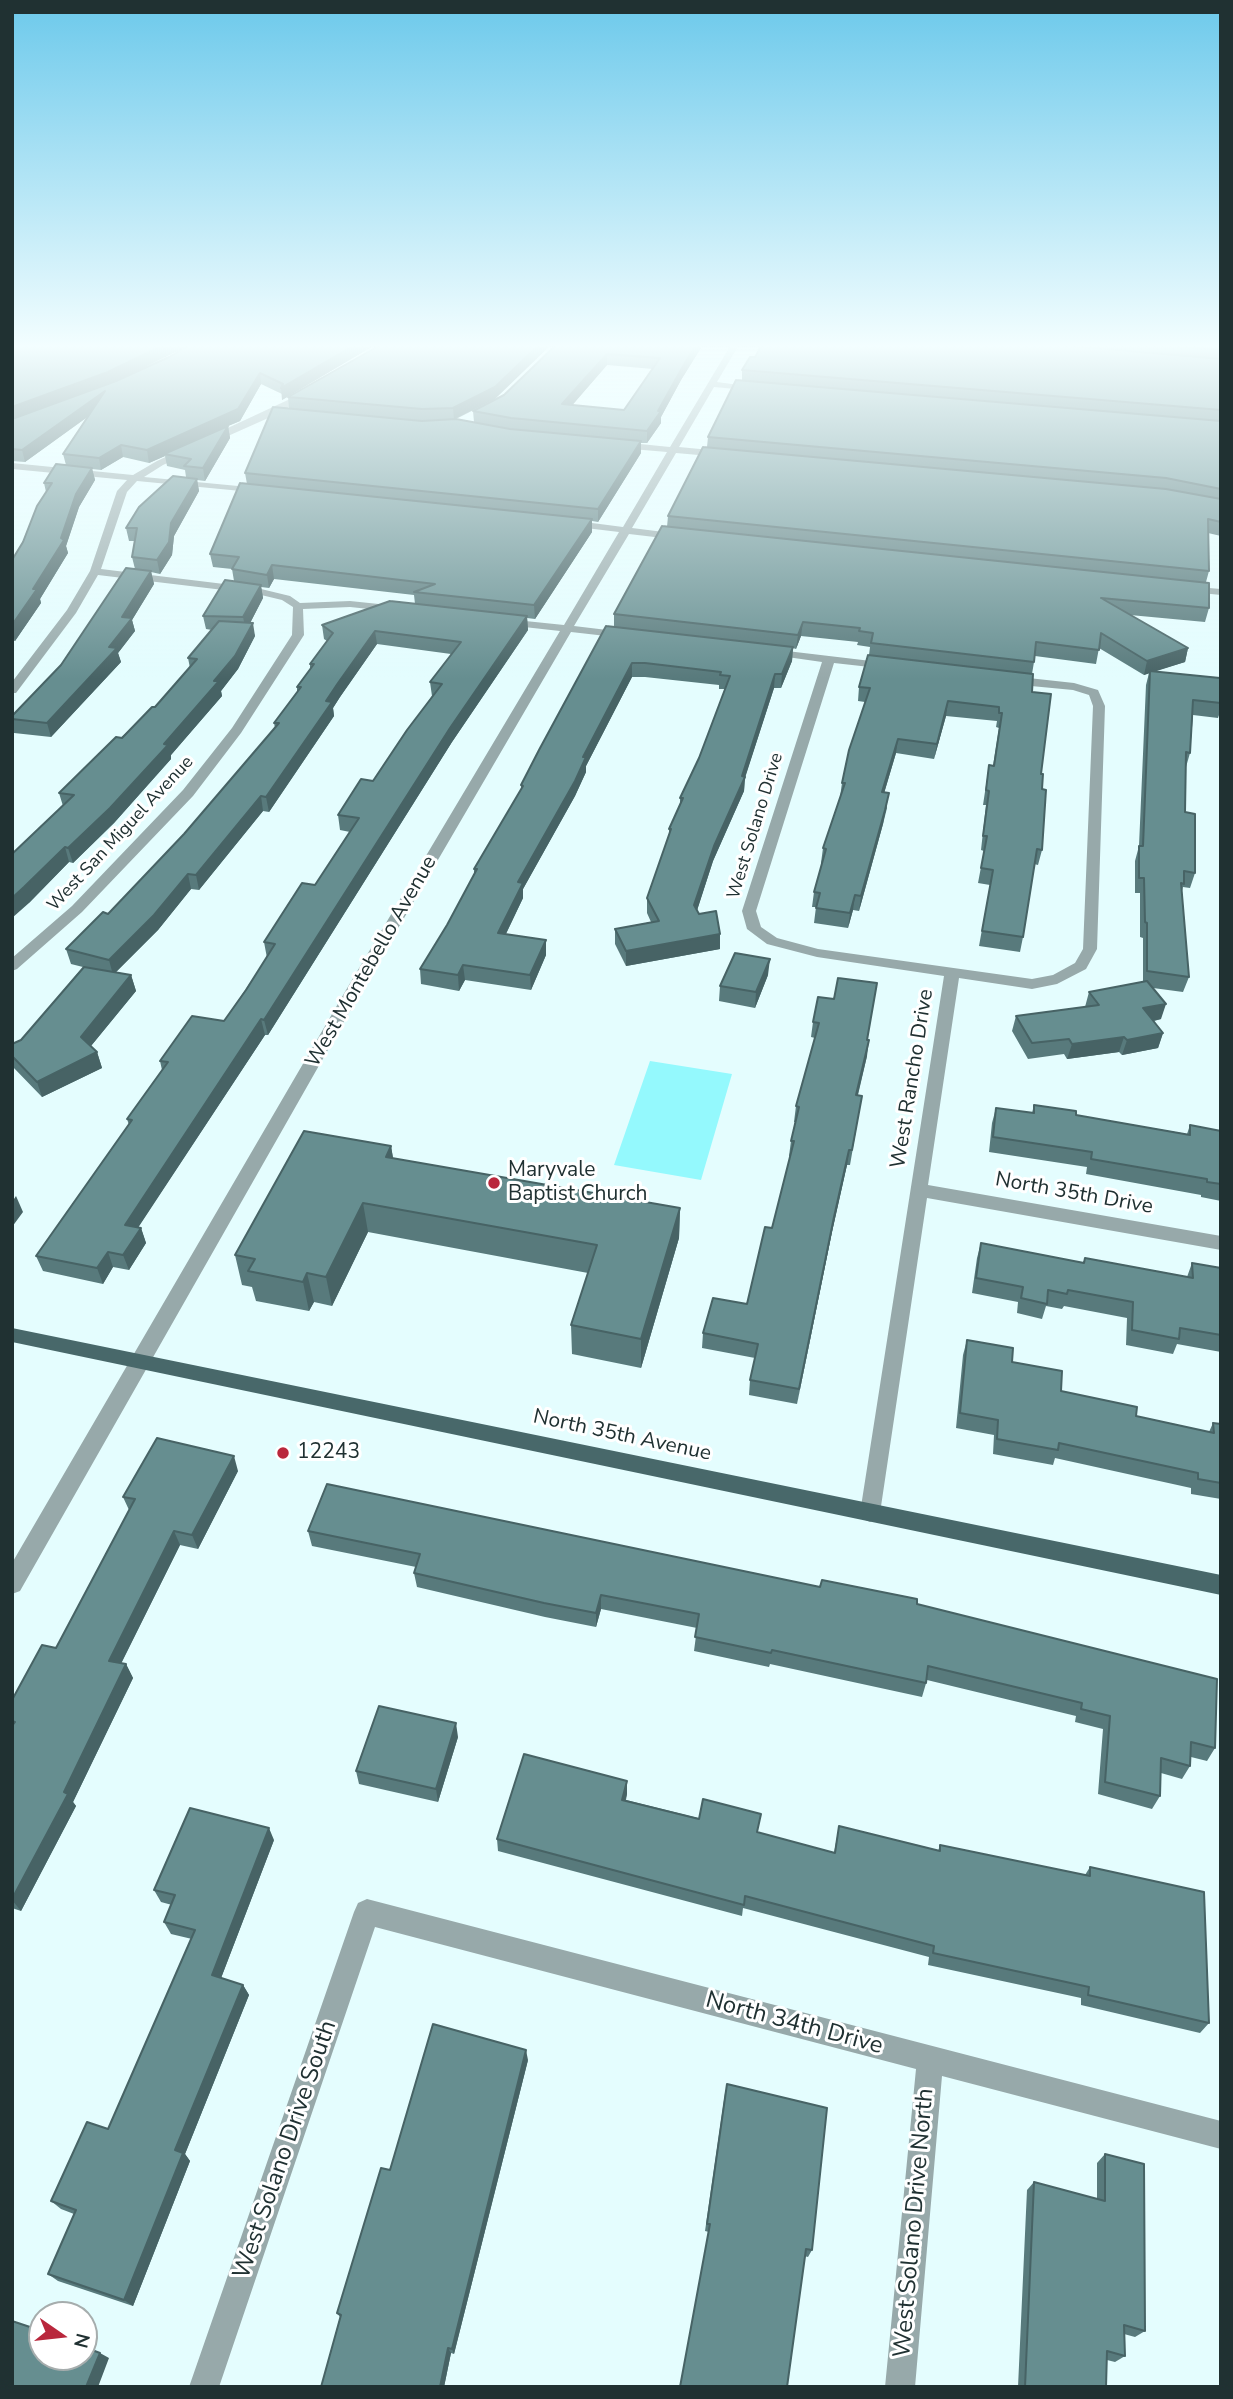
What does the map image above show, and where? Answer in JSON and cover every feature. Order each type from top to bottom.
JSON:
[{"type":"main road","name":"North 35th Avenue","points":[[12,1335],[1221,1585]]},
{"type":"street","points":[[12,690],[72,611],[96,572],[122,491],[135,478],[178,455]]},
{"type":"street","name":"West Montebello Avenue","points":[[12,1584],[362,978],[670,455]]},
{"type":"street","points":[[727,455],[738,456]]},
{"type":"street","points":[[12,466],[271,492]]},
{"type":"street","points":[[557,522],[693,539]]},
{"type":"street","points":[[96,572],[257,591],[286,598],[298,606],[350,604],[417,611]]},
{"type":"street","points":[[1168,587],[1221,592]]},
{"type":"street","name":"West San Miguel Avenue","points":[[12,966],[77,909],[188,793],[237,730],[298,635],[298,606]]},
{"type":"street","points":[[498,621],[639,637]]},
{"type":"street","points":[[761,651],[897,667]]},
{"type":"street","name":"West Solano Drive","points":[[829,659],[749,911],[754,929],[772,941],[817,953],[952,973]]},
{"type":"street","name":"West Rancho Drive","points":[[870,1513],[952,973],[1032,984],[1057,979],[1081,966],[1090,950],[1100,706],[1094,693],[1074,687],[993,678]]},
{"type":"street","name":"North 35th Drive","points":[[919,1190],[1221,1243]]},
{"type":"street","name":"North 34th Drive","points":[[367,1912],[1221,2135]]},
{"type":"street","name":"West Solano Drive South","points":[[204,2387],[367,1912]]},
{"type":"street","name":"West Solano Drive North","points":[[900,2387],[930,2060]]},
{"type":"shaded area","points":[[650,1061],[732,1074],[701,1180],[614,1165]]},
{"type":"building","points":[[72,455],[104,455],[99,458]]},
{"type":"building","points":[[169,455],[211,455],[203,468],[184,466],[191,459]]},
{"type":"building","points":[[253,455],[632,455],[598,509],[245,473]]},
{"type":"building","points":[[699,455],[791,455],[1166,489],[1221,499],[1221,522],[1208,519],[1209,571],[668,516]]},
{"type":"building","points":[[909,455],[1221,455],[1221,489],[1166,478]]},
{"type":"building","points":[[56,464],[92,468],[76,494],[61,538],[64,540],[33,589],[37,589],[12,625],[12,560],[23,542],[37,506],[52,483],[44,483]]},
{"type":"building","points":[[173,476],[197,479],[171,523],[169,542],[157,560],[132,557],[137,528],[126,528],[139,507]]},
{"type":"building","points":[[240,483],[592,519],[534,605],[414,592],[435,584],[272,565],[267,575],[232,569],[239,557],[210,554]]},
{"type":"building","points":[[662,526],[1209,583],[1209,608],[1101,598],[1188,648],[1147,661],[1101,633],[1099,650],[1036,642],[1034,662],[871,643],[873,633],[859,631],[860,628],[803,622],[798,635],[614,614]]},
{"type":"building","points":[[126,568],[151,571],[122,617],[132,618],[109,647],[117,648],[47,723],[12,719],[61,665]]},
{"type":"building","points":[[225,580],[261,585],[243,617],[203,616]]},
{"type":"building","points":[[390,601],[527,616],[450,728],[264,1020],[261,1019],[125,1225],[141,1228],[123,1255],[108,1252],[97,1268],[36,1256],[132,1120],[127,1119],[168,1062],[160,1061],[192,1016],[224,1021],[246,990],[275,944],[264,942],[302,883],[315,885],[359,818],[338,815],[361,779],[373,781],[442,684],[430,682],[461,642],[375,631],[326,701],[332,702],[266,797],[261,796],[196,875],[188,874],[154,915],[109,960],[66,949],[103,912],[108,914],[184,834],[279,723],[274,723],[301,687],[297,687],[333,633],[322,625]]},
{"type":"building","points":[[219,621],[253,623],[235,656],[214,681],[219,681],[164,744],[168,745],[110,808],[12,898],[12,854],[74,795],[59,793],[116,737],[122,738],[155,707],[197,659],[188,658]]},
{"type":"building","points":[[606,626],[793,647],[782,674],[775,674],[742,776],[745,777],[714,846],[694,905],[699,914],[716,911],[720,934],[626,951],[615,929],[659,921],[647,898],[669,829],[683,798],[680,798],[699,758],[730,676],[720,675],[721,672],[632,663],[583,757],[586,757],[575,781],[518,882],[523,883],[498,933],[546,940],[530,975],[463,965],[458,975],[420,969],[523,786],[521,785],[539,750]]},
{"type":"building","points":[[868,655],[1033,674],[1032,692],[1051,694],[1041,774],[1042,789],[1046,790],[1042,850],[1037,849],[1023,937],[982,931],[993,870],[981,868],[987,836],[983,836],[989,791],[986,790],[989,765],[994,766],[1002,713],[999,713],[999,707],[948,701],[937,744],[898,739],[882,792],[889,793],[885,810],[861,896],[855,895],[850,913],[816,908],[820,893],[814,892],[826,849],[823,848],[845,783],[842,783],[849,750],[870,688],[859,687]]},
{"type":"building","points":[[1150,671],[1220,678],[1221,703],[1193,700],[1190,753],[1186,752],[1185,812],[1195,814],[1195,873],[1184,871],[1184,884],[1181,883],[1189,977],[1147,971],[1147,923],[1144,878],[1139,878],[1139,846],[1143,846]]},
{"type":"building","points":[[735,953],[770,959],[756,992],[720,986]]},
{"type":"building","points":[[84,967],[131,975],[81,1037],[97,1052],[37,1082],[12,1056],[12,1044],[21,1040]]},
{"type":"building","points":[[838,978],[877,983],[869,1040],[856,1095],[862,1096],[852,1150],[849,1150],[834,1217],[799,1389],[750,1380],[758,1344],[703,1333],[713,1298],[747,1304],[765,1227],[772,1228],[794,1141],[791,1141],[799,1107],[796,1106],[819,1023],[813,1022],[818,997],[834,999]]},
{"type":"building","points":[[1147,981],[1166,1004],[1143,1008],[1163,1033],[1127,1040],[1124,1037],[1072,1044],[1069,1039],[1032,1043],[1016,1016],[1099,1005],[1089,992]]},
{"type":"building","points":[[1034,1105],[1190,1135],[1190,1125],[1221,1131],[1221,1184],[1207,1182],[1207,1179],[1091,1159],[1092,1152],[993,1137],[996,1108],[1034,1113]]},
{"type":"building","points":[[304,1131],[391,1146],[386,1157],[680,1208],[641,1339],[571,1325],[597,1245],[363,1203],[326,1277],[307,1273],[303,1282],[248,1271],[255,1259],[235,1255]]},
{"type":"building","points":[[981,1243],[1084,1263],[1085,1258],[1193,1278],[1192,1263],[1221,1268],[1221,1335],[1180,1328],[1179,1339],[1132,1330],[1133,1302],[1068,1290],[1067,1294],[1048,1290],[1047,1304],[1021,1298],[1023,1287],[976,1278]]},
{"type":"building","points":[[967,1340],[1013,1348],[1012,1362],[1062,1371],[1061,1391],[1137,1407],[1136,1416],[1214,1433],[1213,1423],[1221,1424],[1221,1483],[1198,1479],[1198,1473],[1059,1443],[1058,1450],[997,1439],[998,1420],[960,1413]]},
{"type":"building","points":[[157,1438],[234,1456],[192,1535],[174,1531],[109,1661],[126,1664],[64,1792],[68,1794],[12,1899],[12,1726],[15,1722],[12,1721],[12,1700],[42,1645],[56,1648],[135,1499],[123,1497]]},
{"type":"building","points":[[327,1484],[820,1587],[822,1580],[917,1599],[917,1604],[1217,1679],[1215,1748],[1191,1742],[1190,1766],[1161,1758],[1160,1796],[1105,1782],[1110,1716],[1081,1709],[1082,1703],[928,1666],[926,1683],[772,1650],[771,1653],[695,1637],[699,1614],[601,1595],[596,1613],[414,1573],[420,1554],[308,1531]]},
{"type":"building","points":[[379,1706],[456,1723],[436,1789],[356,1771]]},
{"type":"building","points":[[524,1754],[627,1781],[622,1800],[699,1819],[703,1799],[761,1814],[757,1832],[835,1853],[839,1826],[940,1851],[940,1845],[1090,1876],[1090,1867],[1204,1892],[1209,2023],[1088,1995],[1089,1987],[933,1953],[934,1946],[745,1896],[744,1905],[497,1839]]},
{"type":"building","points":[[190,1808],[269,1828],[212,1975],[243,1985],[175,2150],[183,2153],[124,2300],[48,2274],[76,2210],[51,2201],[87,2122],[108,2129],[195,1930],[164,1922],[175,1895],[154,1890]]},
{"type":"building","points":[[433,2024],[526,2050],[452,2349],[448,2348],[440,2387],[321,2387],[341,2315],[337,2313],[381,2168],[390,2170]]},
{"type":"building","points":[[727,2084],[827,2108],[812,2250],[806,2249],[787,2387],[680,2387],[710,2224],[707,2224]]},
{"type":"building","points":[[1105,2154],[1144,2164],[1145,2331],[1124,2325],[1125,2356],[1107,2351],[1106,2387],[1025,2387],[1034,2182],[1105,2201]]},
{"type":"building","points":[[12,2321],[28,2326],[28,2371],[93,2371],[86,2387],[12,2387]]},
{"type":"place","name":"Maryvale Baptist Church","points":[[494,1183]]},
{"type":"place","name":"12243","points":[[283,1453]]}]
